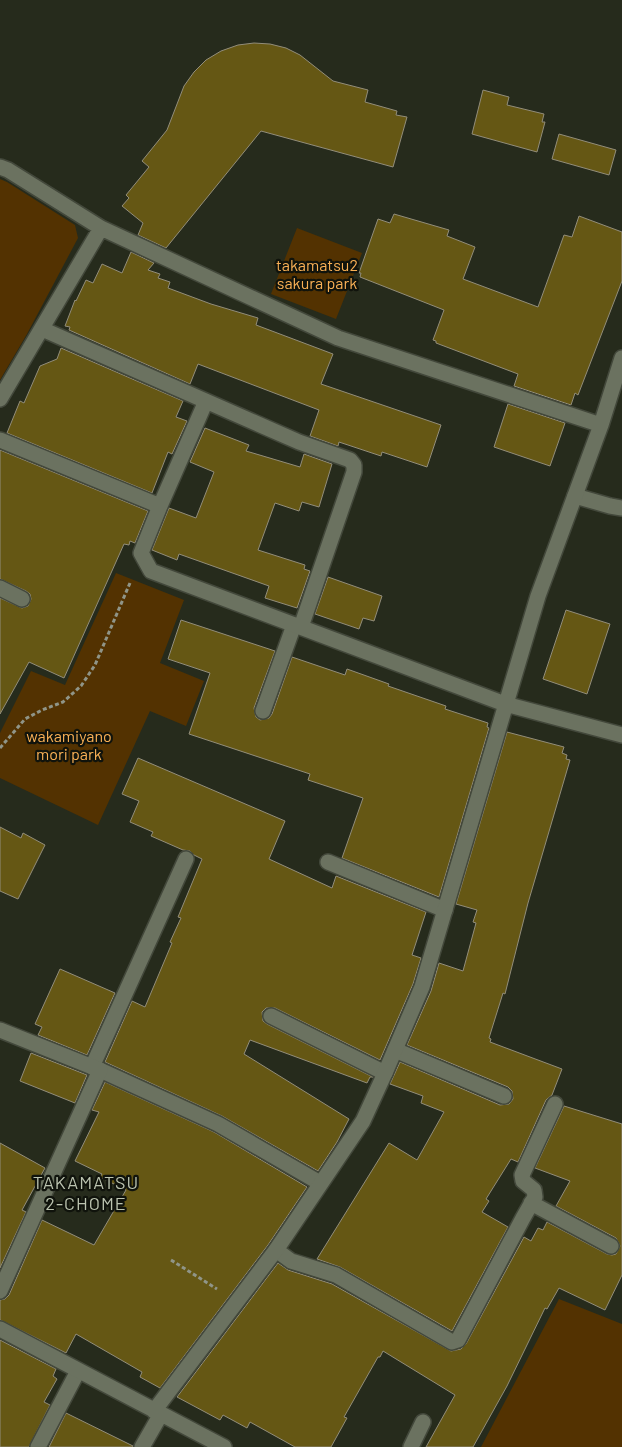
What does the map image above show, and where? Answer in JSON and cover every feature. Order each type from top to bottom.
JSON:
[{"type":"street","points":[[0,167],[8,170],[101,228],[338,338],[601,425]]},
{"type":"street","points":[[0,399],[101,228]]},
{"type":"street","points":[[42,329],[299,442],[350,460],[354,466],[354,472],[298,626],[263,710]]},
{"type":"street","points":[[142,1447],[157,1412],[236,1301],[276,1250],[363,1121],[385,1073],[422,987],[538,596],[601,425],[622,358]]},
{"type":"street","points":[[206,401],[141,552],[151,571],[505,704],[622,735]]},
{"type":"street","points":[[0,440],[160,506]]},
{"type":"street","points":[[575,496],[622,508]]},
{"type":"street","points":[[0,588],[22,599]]},
{"type":"street","points":[[0,1291],[186,858]]},
{"type":"street","points":[[328,862],[445,910]]},
{"type":"street","points":[[271,1016],[385,1073]]},
{"type":"street","points":[[0,1030],[96,1069],[218,1124],[320,1183]]},
{"type":"street","points":[[395,1050],[504,1096]]},
{"type":"street","points":[[276,1250],[291,1260],[336,1275],[455,1342],[458,1340],[532,1203],[536,1193],[523,1181],[522,1176],[555,1104]]},
{"type":"street","points":[[532,1203],[611,1246]]},
{"type":"street","points":[[0,1330],[224,1447]]},
{"type":"street","points":[[38,1447],[78,1371]]},
{"type":"street","points":[[411,1447],[423,1422]]},
{"type":"path","points":[[0,748],[25,719],[63,702],[81,686],[95,665],[132,580],[145,560]]},
{"type":"path","points":[[171,1260],[236,1301]]},
{"type":"green space","points":[[0,179],[75,225],[78,238],[27,334],[0,380]]},
{"type":"green space","name":"takamatsu2 sakura park","points":[[297,228],[362,253],[336,319],[271,294]]},
{"type":"green space","name":"wakamiyano mori park","points":[[116,573],[184,600],[160,663],[204,681],[186,726],[150,711],[98,825],[0,778],[0,733],[31,671],[65,685]]},
{"type":"green space","points":[[559,1299],[622,1324],[622,1447],[481,1447]]},
{"type":"building","points":[[254,43],[286,48],[300,55],[333,81],[368,90],[365,102],[397,111],[396,115],[407,117],[393,167],[261,131],[166,248],[138,235],[143,223],[122,206],[129,198],[126,195],[149,167],[142,161],[167,130],[184,86],[206,60],[221,51],[238,45]]},
{"type":"building","points":[[483,90],[509,97],[507,105],[544,114],[542,122],[545,122],[537,152],[472,134]]},
{"type":"building","points":[[559,134],[616,150],[609,175],[552,159]]},
{"type":"building","points":[[394,214],[449,230],[447,236],[475,247],[463,279],[538,307],[564,235],[572,237],[579,216],[622,232],[622,281],[578,395],[575,393],[571,405],[514,386],[518,374],[436,343],[433,340],[444,310],[360,277],[361,273],[359,273],[378,219],[390,223]]},
{"type":"building","points":[[131,252],[154,263],[148,270],[160,274],[158,278],[170,282],[168,288],[211,304],[258,318],[256,325],[333,354],[321,384],[441,425],[427,467],[382,452],[381,456],[339,442],[338,446],[310,436],[319,410],[198,364],[190,384],[69,330],[70,327],[65,326],[75,300],[86,280],[93,283],[102,264],[122,273]]},
{"type":"building","points":[[61,348],[183,401],[176,417],[187,421],[172,454],[168,452],[152,493],[7,433],[20,401],[24,403],[40,366],[57,359]]},
{"type":"building","points":[[508,404],[565,423],[550,466],[494,447]]},
{"type":"building","points":[[205,428],[249,445],[246,451],[300,467],[304,454],[332,464],[319,507],[302,502],[299,511],[275,503],[258,550],[305,565],[304,569],[310,571],[297,608],[265,598],[269,586],[179,554],[177,560],[152,550],[169,508],[196,518],[214,472],[190,462]]},
{"type":"building","points":[[0,450],[148,511],[135,543],[130,541],[129,545],[124,544],[64,678],[29,662],[0,714],[0,598],[22,608],[28,606],[31,599],[30,594],[26,591],[0,579]]},
{"type":"building","points":[[328,577],[382,596],[374,621],[363,618],[359,629],[315,614]]},
{"type":"building","points":[[566,610],[610,624],[587,694],[543,679]]},
{"type":"building","points":[[181,620],[275,651],[254,708],[256,717],[260,720],[269,718],[272,714],[292,657],[345,675],[347,669],[389,684],[388,686],[446,706],[445,709],[488,723],[487,727],[489,728],[439,897],[342,858],[363,798],[308,780],[310,774],[189,734],[210,673],[168,659]]},
{"type":"building","points":[[507,732],[564,747],[562,753],[567,755],[566,759],[570,760],[528,903],[505,994],[503,993],[489,1038],[491,1039],[490,1042],[562,1069],[552,1095],[546,1100],[518,1162],[511,1159],[486,1199],[489,1201],[482,1212],[508,1227],[452,1331],[340,1267],[317,1259],[389,1143],[417,1160],[444,1112],[421,1103],[423,1096],[390,1084],[400,1062],[500,1105],[509,1104],[513,1099],[512,1091],[508,1087],[407,1045],[431,991],[439,963],[463,971],[476,923],[473,922],[477,910],[456,904]]},
{"type":"building","points":[[138,758],[285,821],[269,859],[332,888],[336,876],[426,912],[412,955],[421,958],[413,984],[380,1060],[275,1008],[266,1008],[262,1012],[263,1021],[267,1024],[373,1077],[370,1077],[367,1083],[250,1040],[244,1054],[349,1119],[318,1171],[222,1116],[105,1062],[132,1001],[145,1007],[172,943],[170,942],[181,918],[178,917],[202,859],[190,851],[183,850],[151,836],[153,832],[130,822],[139,801],[122,794]]},
{"type":"building","points":[[0,827],[21,838],[23,833],[45,845],[18,899],[0,891]]},
{"type":"building","points":[[60,969],[115,993],[87,1055],[38,1035],[42,1027],[35,1024]]},
{"type":"building","points":[[31,1053],[87,1075],[75,1103],[20,1081]]},
{"type":"building","points":[[105,1082],[214,1132],[307,1187],[268,1245],[160,1388],[140,1377],[142,1372],[76,1334],[66,1353],[0,1320],[0,1300],[5,1299],[9,1295],[42,1220],[94,1245],[126,1190],[100,1177],[102,1174],[75,1161],[99,1112],[92,1110]]},
{"type":"building","points":[[564,1106],[622,1124],[622,1275],[605,1310],[559,1288],[547,1309],[545,1308],[507,1386],[473,1447],[426,1447],[455,1395],[383,1351],[344,1417],[347,1418],[331,1447],[295,1447],[250,1422],[247,1428],[223,1415],[220,1420],[177,1397],[278,1263],[288,1270],[332,1284],[451,1351],[461,1349],[466,1344],[524,1237],[531,1241],[538,1228],[543,1230],[547,1222],[607,1254],[616,1254],[620,1246],[616,1238],[556,1206],[570,1181],[535,1168]]},
{"type":"building","points":[[0,1143],[45,1168],[22,1210],[26,1212],[0,1268]]},
{"type":"building","points":[[0,1340],[56,1369],[53,1376],[57,1379],[44,1402],[50,1405],[29,1447],[0,1447]]},
{"type":"building","points":[[66,1413],[133,1446],[133,1447],[49,1447]]},
{"type":"district","name":"TAKAMATSU 2-CHOME","points":[[86,1192]]}]
